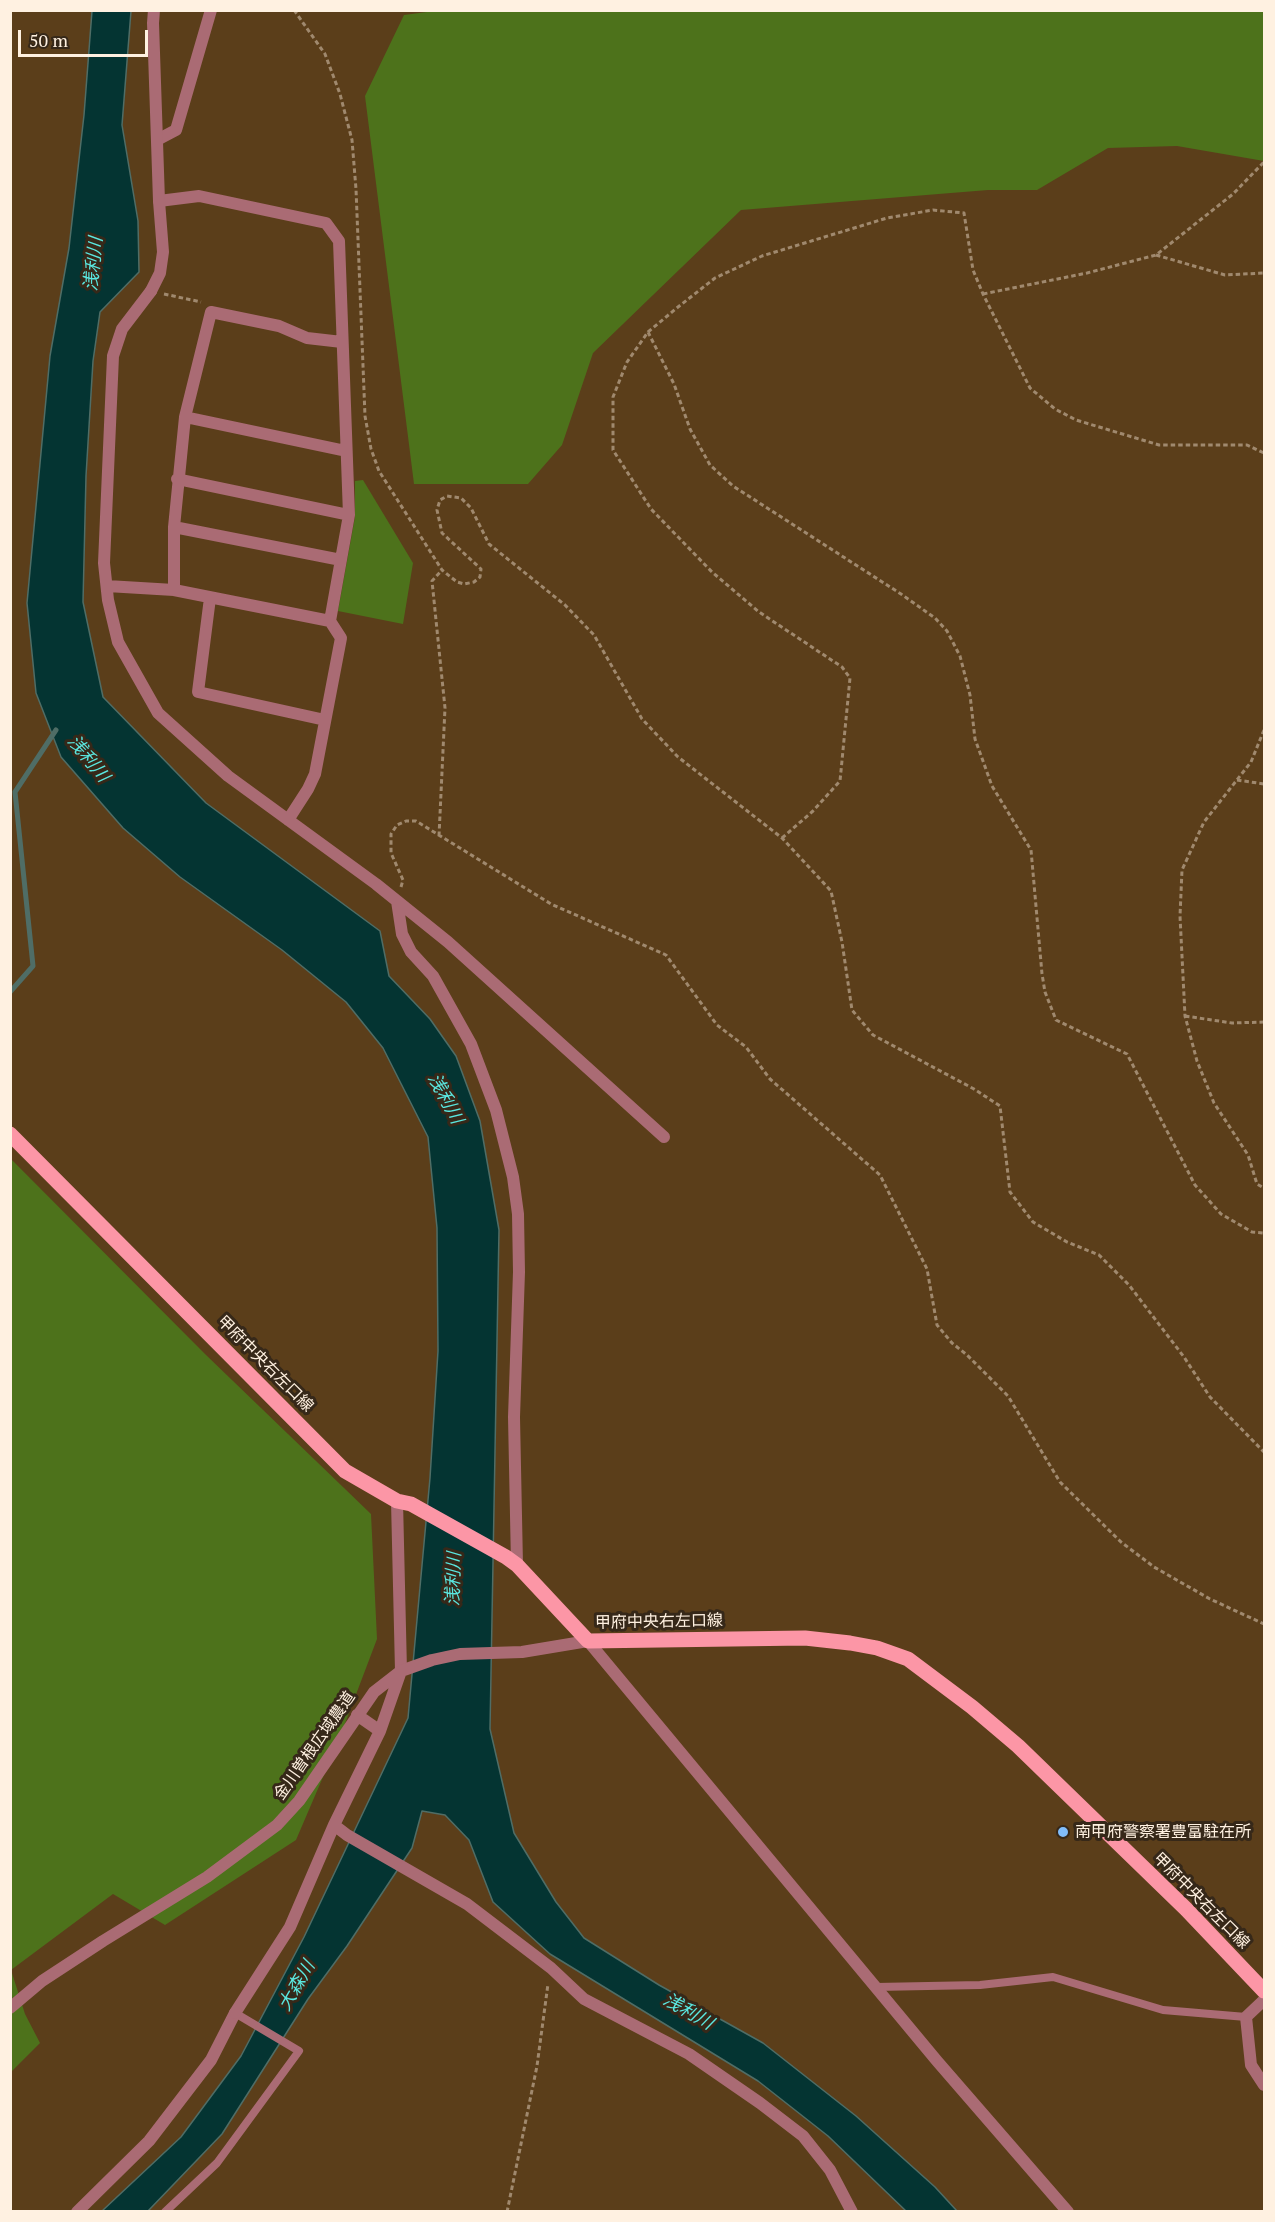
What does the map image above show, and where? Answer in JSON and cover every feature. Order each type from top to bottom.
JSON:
[{"type":"main road","name":"甲府中央右左口線","points":[[10,1134],[345,1471],[511,1561],[588,1641],[805,1638],[859,1645],[908,1659],[972,1707],[1018,1746],[1186,1909],[1264,1991]]},
{"type":"street","points":[[154,10],[159,201],[164,252],[160,273],[151,291],[123,328],[112,356],[105,563],[118,642],[158,713],[228,776],[397,901],[448,942],[664,1137]]},
{"type":"street","points":[[157,140],[176,130],[211,10]]},
{"type":"street","points":[[159,201],[199,196],[326,223],[339,241],[349,515],[330,621],[341,638],[315,774],[309,789],[288,820]]},
{"type":"street","points":[[174,590],[177,479],[185,417],[211,312],[279,326],[307,338],[342,342]]},
{"type":"street","points":[[185,417],[346,451]]},
{"type":"street","points":[[177,479],[349,515]]},
{"type":"street","points":[[174,527],[341,560]]},
{"type":"street","points":[[107,586],[174,590],[330,621]]},
{"type":"street","points":[[210,598],[198,692],[325,720]]},
{"type":"street","points":[[397,901],[402,934],[411,951],[433,976],[471,1044],[496,1110],[513,1177],[518,1225],[511,1561]]},
{"type":"street","points":[[77,2211],[149,2141],[211,2060],[235,2013],[290,1928],[334,1825],[380,1731],[401,1671],[404,1503]]},
{"type":"street","points":[[588,1641],[876,1987],[1068,2211]]},
{"type":"street","name":"金川曽根広域農道","points":[[10,2008],[42,1982],[103,1941],[207,1877],[277,1825],[299,1801],[374,1692],[401,1671],[432,1660],[460,1654],[522,1652],[588,1641]]},
{"type":"street","points":[[357,1715],[380,1731]]},
{"type":"street","points":[[334,1825],[347,1835],[468,1904],[551,1968],[584,1999],[689,2054],[760,2103],[803,2136],[830,2170],[852,2211]]},
{"type":"street","points":[[1264,2000],[1246,2017],[1251,2065],[1264,2085]]},
{"type":"lane","points":[[876,1987],[980,1985],[1053,1977],[1163,2010],[1246,2017]]},
{"type":"lane","points":[[165,2211],[217,2163],[299,2051],[235,2013]]},
{"type":"path","points":[[294,10],[325,54],[340,94],[352,140],[365,416],[371,449],[379,471],[442,570],[457,582],[464,584],[474,582],[480,577],[481,569],[442,533],[437,510],[440,501],[447,496],[461,498],[471,508],[489,544],[565,605],[594,635],[642,719],[678,757],[782,838],[831,891],[842,942],[852,1010],[873,1035],[974,1089],[1000,1106],[1010,1192],[1033,1222],[1067,1242],[1099,1255],[1129,1285],[1184,1357],[1210,1397],[1264,1452]]},
{"type":"path","points":[[983,294],[1087,273],[1156,255],[1233,194],[1264,162]]},
{"type":"path","points":[[782,838],[813,811],[840,781],[850,678],[842,667],[759,612],[712,572],[651,509],[613,450],[613,397],[627,362],[648,332],[715,278],[762,256],[853,227],[933,210],[964,213],[973,270],[983,294],[1030,388],[1055,409],[1076,420],[1159,445],[1247,445],[1264,453]]},
{"type":"path","points":[[1156,255],[1225,274],[1264,273]]},
{"type":"path","points":[[151,291],[208,303],[211,312]]},
{"type":"path","points":[[648,332],[674,384],[690,429],[710,465],[733,486],[901,594],[935,618],[947,631],[960,656],[970,695],[975,739],[992,786],[1031,850],[1042,974],[1045,992],[1056,1020],[1127,1054],[1195,1185],[1221,1214],[1252,1232],[1264,1233]]},
{"type":"path","points":[[439,836],[445,708],[432,581],[442,570]]},
{"type":"path","points":[[1264,730],[1251,762],[1204,822],[1182,870],[1180,916],[1185,1016],[1197,1061],[1214,1104],[1248,1155],[1257,1184],[1264,1188]]},
{"type":"path","points":[[1237,780],[1264,784]]},
{"type":"path","points":[[397,901],[403,880],[391,854],[391,834],[397,825],[406,821],[416,821],[551,904],[666,955],[717,1025],[746,1047],[770,1078],[880,1175],[927,1269],[937,1325],[952,1343],[1008,1396],[1060,1482],[1120,1542],[1154,1567],[1210,1599],[1264,1624]]},
{"type":"path","points":[[1185,1016],[1232,1023],[1264,1022]]},
{"type":"path","points":[[507,2211],[537,2066],[551,1968]]},
{"type":"green space","points":[[442,10],[1264,11],[1264,161],[1177,146],[1108,148],[1037,190],[988,190],[741,210],[593,353],[562,445],[528,484],[414,484],[365,96],[404,15]]},
{"type":"green space","points":[[363,480],[413,563],[403,624],[338,611],[355,517],[355,481]]},
{"type":"green space","points":[[11,1159],[205,1354],[371,1514],[377,1639],[338,1742],[296,1840],[165,1925],[113,1894],[11,1970]]},
{"type":"green space","points":[[11,1970],[25,2014],[40,2043],[11,2072]]},
{"type":"water","points":[[92,11],[131,11],[122,125],[138,221],[139,272],[100,312],[93,361],[86,476],[83,602],[103,697],[206,803],[380,931],[389,976],[430,1019],[456,1056],[480,1121],[499,1230],[490,1729],[514,1833],[556,1902],[584,1938],[659,1985],[763,2043],[856,2116],[935,2187],[957,2211],[906,2211],[828,2136],[758,2081],[550,1954],[493,1902],[469,1840],[445,1815],[422,1811],[412,1848],[347,1946],[308,1999],[222,2134],[148,2211],[102,2211],[181,2137],[241,2056],[304,1937],[408,1718],[430,1478],[438,1351],[437,1228],[428,1137],[383,1048],[346,1002],[282,950],[180,877],[123,828],[61,757],[36,693],[27,603],[50,356],[69,248],[84,115]]},
{"type":"waterway","points":[[10,992],[33,966],[15,792],[56,730]]},
{"type":"place","name":"南甲府警察署豊富駐在所","points":[[1063,1832]]},
{"type":"water label","name":"浅利川","points":[[94,264]]},
{"type":"water label","name":"浅利川","points":[[88,759]]},
{"type":"water label","name":"浅利川","points":[[445,1099]]},
{"type":"water label","name":"浅利川","points":[[454,1579]]},
{"type":"water label","name":"大森川","points":[[297,1986]]},
{"type":"water label","name":"浅利川","points":[[688,2012]]}]
